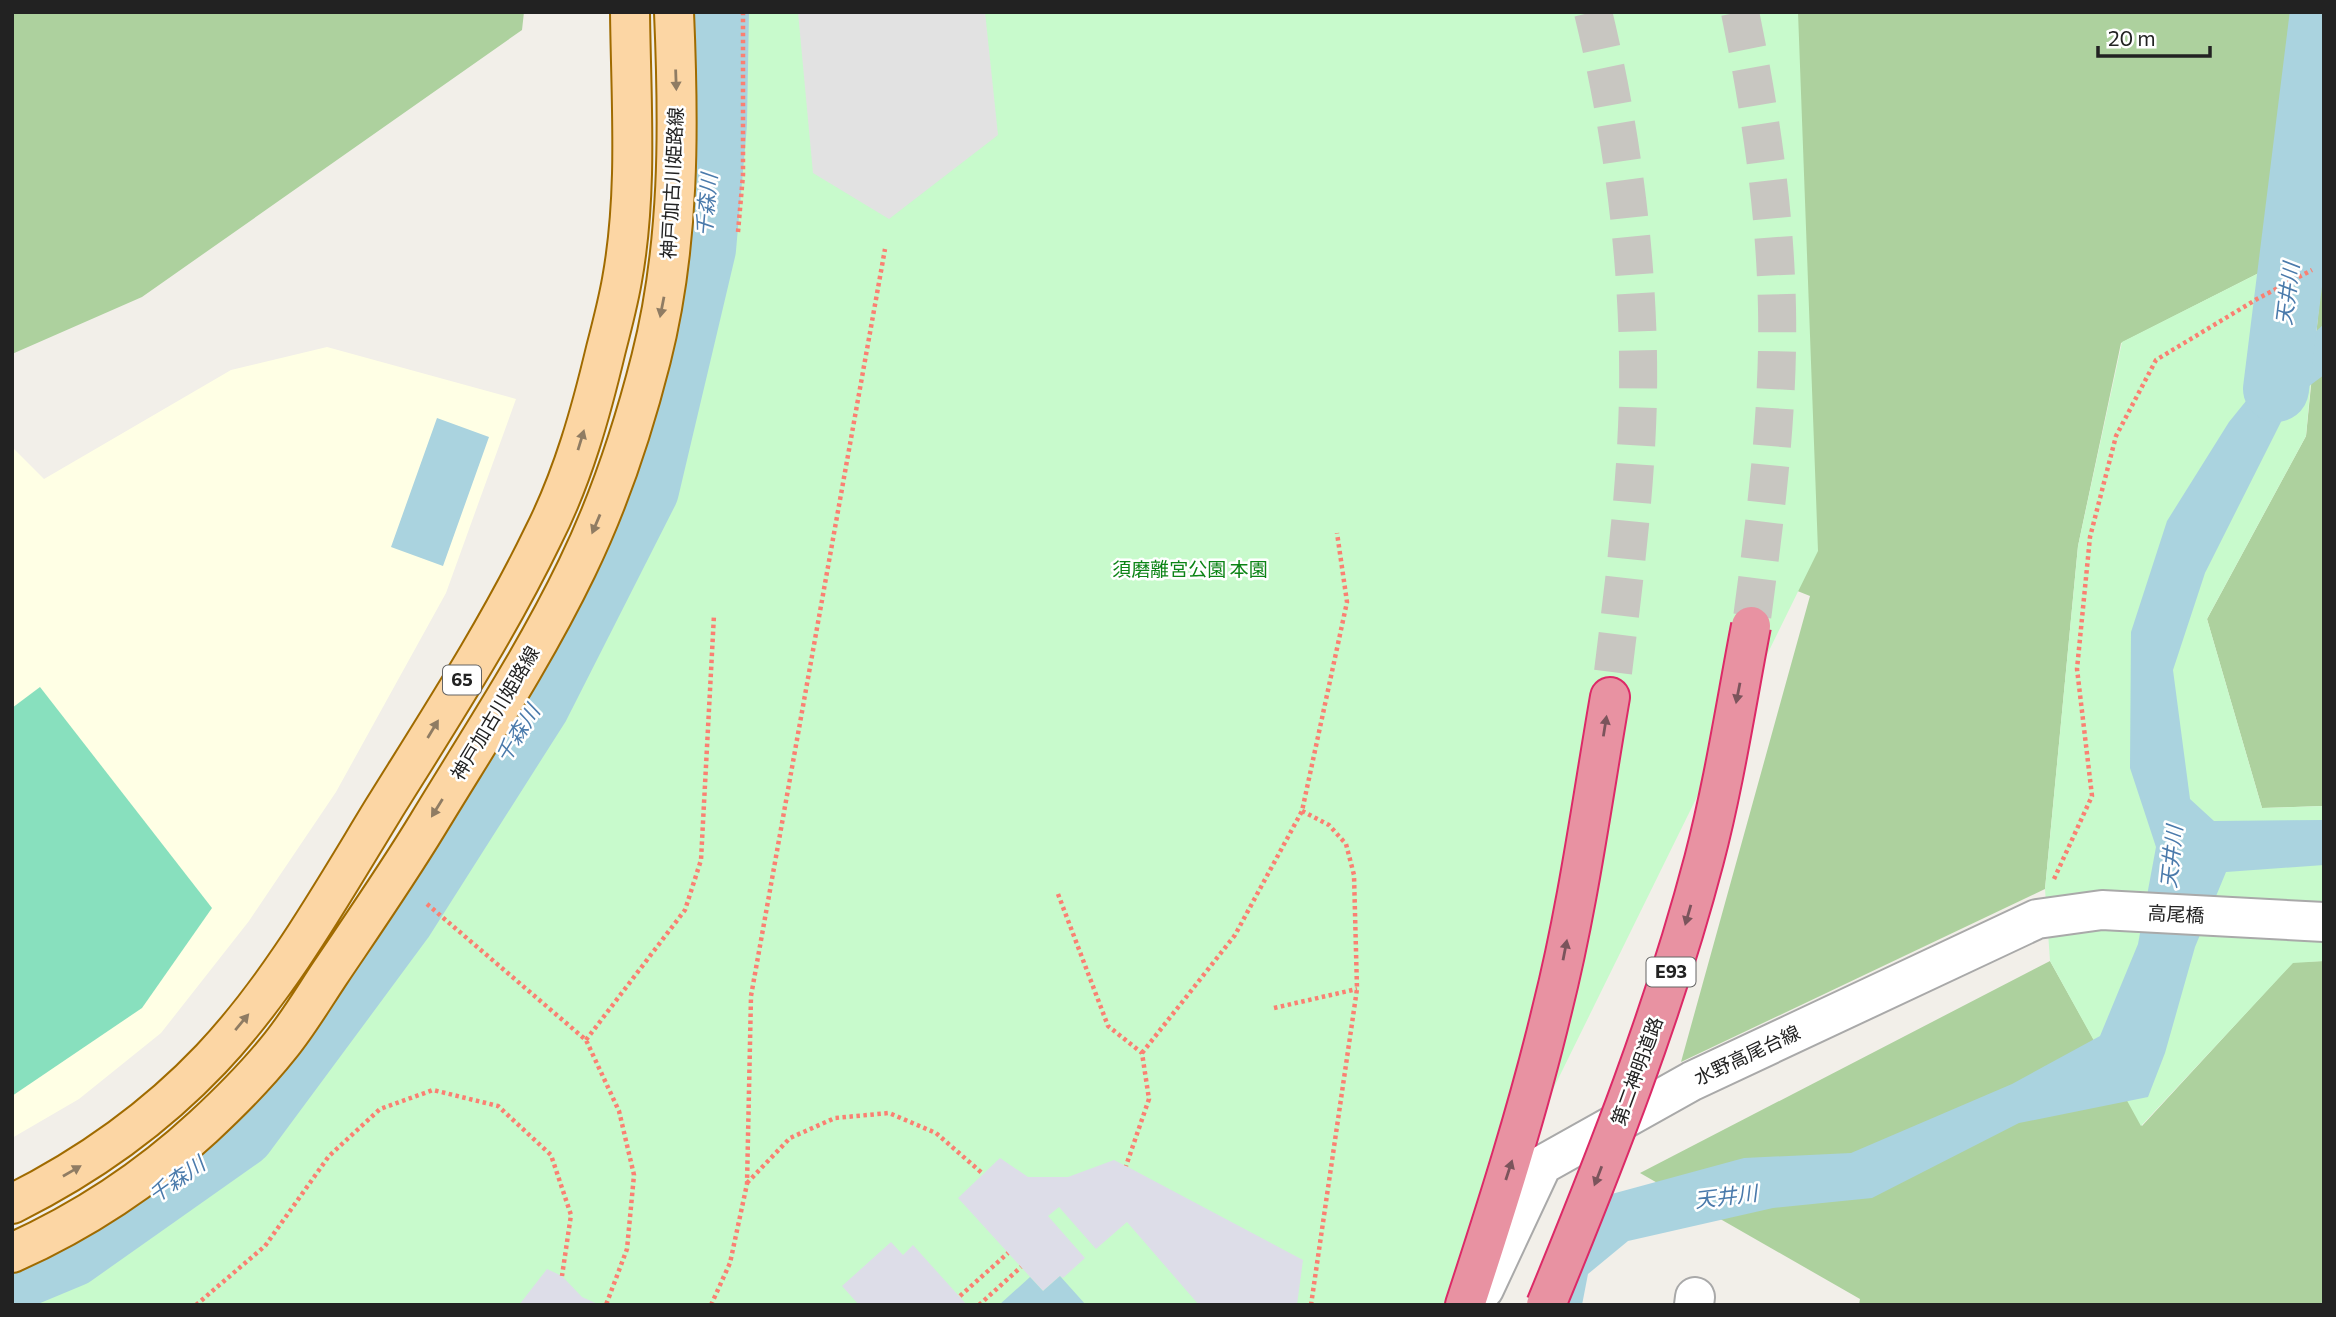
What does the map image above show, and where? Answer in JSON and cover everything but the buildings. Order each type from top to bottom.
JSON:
[{"type":"highway","name":"第二神明道路","points":[[1546,1305],[1630,1094],[1671,973],[1704,859],[1751,626]]},
{"type":"highway","points":[[1465,1305],[1513,1159],[1553,1008],[1585,849],[1610,697]]},
{"type":"main road","name":"65","points":[[12,1204],[85,1163],[136,1128],[210,1060],[247,1016],[349,867],[499,619],[545,533],[576,456],[597,387],[622,280],[629,225],[631,159],[630,12]]},
{"type":"main road","name":"神戸加古川姫路線","points":[[12,1253],[70,1224],[163,1162],[204,1126],[281,1045],[404,863],[504,700],[567,587],[620,464],[651,358],[664,300],[675,194],[677,137],[674,12]]},
{"type":"street","name":"高尾橋","points":[[2102,910],[2324,922]]},
{"type":"street","name":"水野高尾台線","points":[[1482,1305],[1485,1287],[1542,1165],[1692,1081],[2037,919],[2102,910]]},
{"type":"path","points":[[738,232],[743,175],[743,12]]},
{"type":"path","points":[[711,1305],[730,1263],[747,1184],[751,996],[885,249]]},
{"type":"path","points":[[2050,886],[2092,796],[2077,669],[2090,537],[2116,436],[2157,360],[2257,299],[2312,270]]},
{"type":"path","points":[[1142,1053],[1235,934],[1302,811],[1347,603],[1337,533]]},
{"type":"path","points":[[586,1041],[685,910],[701,860],[714,615]]},
{"type":"path","points":[[1302,811],[1329,825],[1346,844],[1354,875],[1357,989],[1311,1305]]},
{"type":"path","points":[[1058,894],[1108,1026],[1142,1053],[1149,1099],[1126,1166]]},
{"type":"path","points":[[427,904],[586,1041],[619,1111],[634,1175],[627,1249],[606,1305]]},
{"type":"path","points":[[1274,1008],[1357,989]]},
{"type":"path","points":[[196,1305],[265,1246],[329,1156],[359,1128],[380,1109],[433,1090],[498,1106],[551,1155],[571,1216],[562,1276]]},
{"type":"path","points":[[747,1184],[790,1138],[835,1118],[889,1113],[936,1133],[982,1173]]},
{"type":"path","points":[[960,1296],[1008,1253]]},
{"type":"path","points":[[979,1305],[1021,1267]]},
{"type":"shaded area","points":[[798,12],[985,12],[998,135],[889,219],[813,173]]},
{"type":"shaded area","points":[[327,347],[516,399],[446,593],[336,792],[249,921],[161,1033],[79,1099],[12,1138],[12,447],[44,479],[231,370]]},
{"type":"shaded area","points":[[1000,1158],[1028,1177],[1068,1177],[1114,1160],[1303,1260],[1297,1305],[1199,1305],[1127,1222],[1096,1249],[1059,1207],[1048,1216],[1085,1258],[1063,1278],[1060,1276],[1043,1291],[958,1198]]},
{"type":"shaded area","points":[[891,1242],[903,1255],[913,1245],[967,1305],[859,1305],[842,1286]]},
{"type":"shaded area","points":[[547,1269],[562,1276],[582,1297],[600,1305],[519,1305]]},
{"type":"green space","points":[[12,12],[524,12],[522,30],[142,297],[12,354]]},
{"type":"green space","name":"須磨離宮公園 本園","points":[[710,12],[1798,12],[1818,551],[1532,1132],[1471,1305],[12,1305],[12,1287],[80,1257],[236,1125],[319,1037],[529,695],[639,481],[705,213]]},
{"type":"green space","name":"須磨離宮公園 本園","points":[[1008,12],[2324,12],[2324,240],[2121,343],[2078,546],[2045,889],[1681,1062],[1810,596],[1730,564],[518,1305],[12,1305],[12,1281],[198,1187],[317,1063]]},
{"type":"green space","points":[[2324,240],[2306,436],[2207,619],[2262,808],[2324,806],[2324,961],[2293,963],[2141,1126],[2050,961],[2045,889],[2078,546],[2122,342]]},
{"type":"green space","points":[[2324,256],[2324,806],[2262,808],[2207,619],[2306,436]]},
{"type":"green space","points":[[40,687],[212,908],[142,1008],[12,1096],[12,708]]},
{"type":"green space","points":[[2050,961],[2142,1126],[2293,962],[2324,961],[2324,1305],[1859,1305],[1860,1299],[1640,1173]]},
{"type":"water","points":[[2324,324],[2324,375],[2293,398],[2205,573],[2173,670],[2190,799],[2214,821],[2324,820],[2324,865],[2226,872],[2195,947],[2165,1053],[2148,1097],[2019,1123],[1872,1198],[1773,1208],[1628,1241],[1588,1274],[1582,1305],[1539,1305],[1608,1195],[1744,1158],[1851,1153],[2012,1084],[2100,1036],[2138,944],[2156,847],[2130,768],[2131,632],[2167,521],[2229,422],[2263,380]]},
{"type":"water","points":[[437,418],[489,437],[443,566],[391,547]]},
{"type":"water","points":[[1060,1276],[1086,1305],[999,1305],[1030,1277],[1043,1291]]},
{"type":"waterway","name":"千森川","points":[[12,1279],[72,1254],[242,1134],[401,919],[537,705],[646,490],[703,249],[714,124],[716,12]]},
{"type":"waterway","name":"天井川","points":[[2276,389],[2323,12]]},
{"type":"tunnel","points":[[1593,12],[1613,106],[1628,203],[1638,348],[1638,396],[1628,547],[1610,697]]},
{"type":"tunnel","points":[[1740,12],[1765,159],[1777,308],[1773,428],[1751,626]]}]
